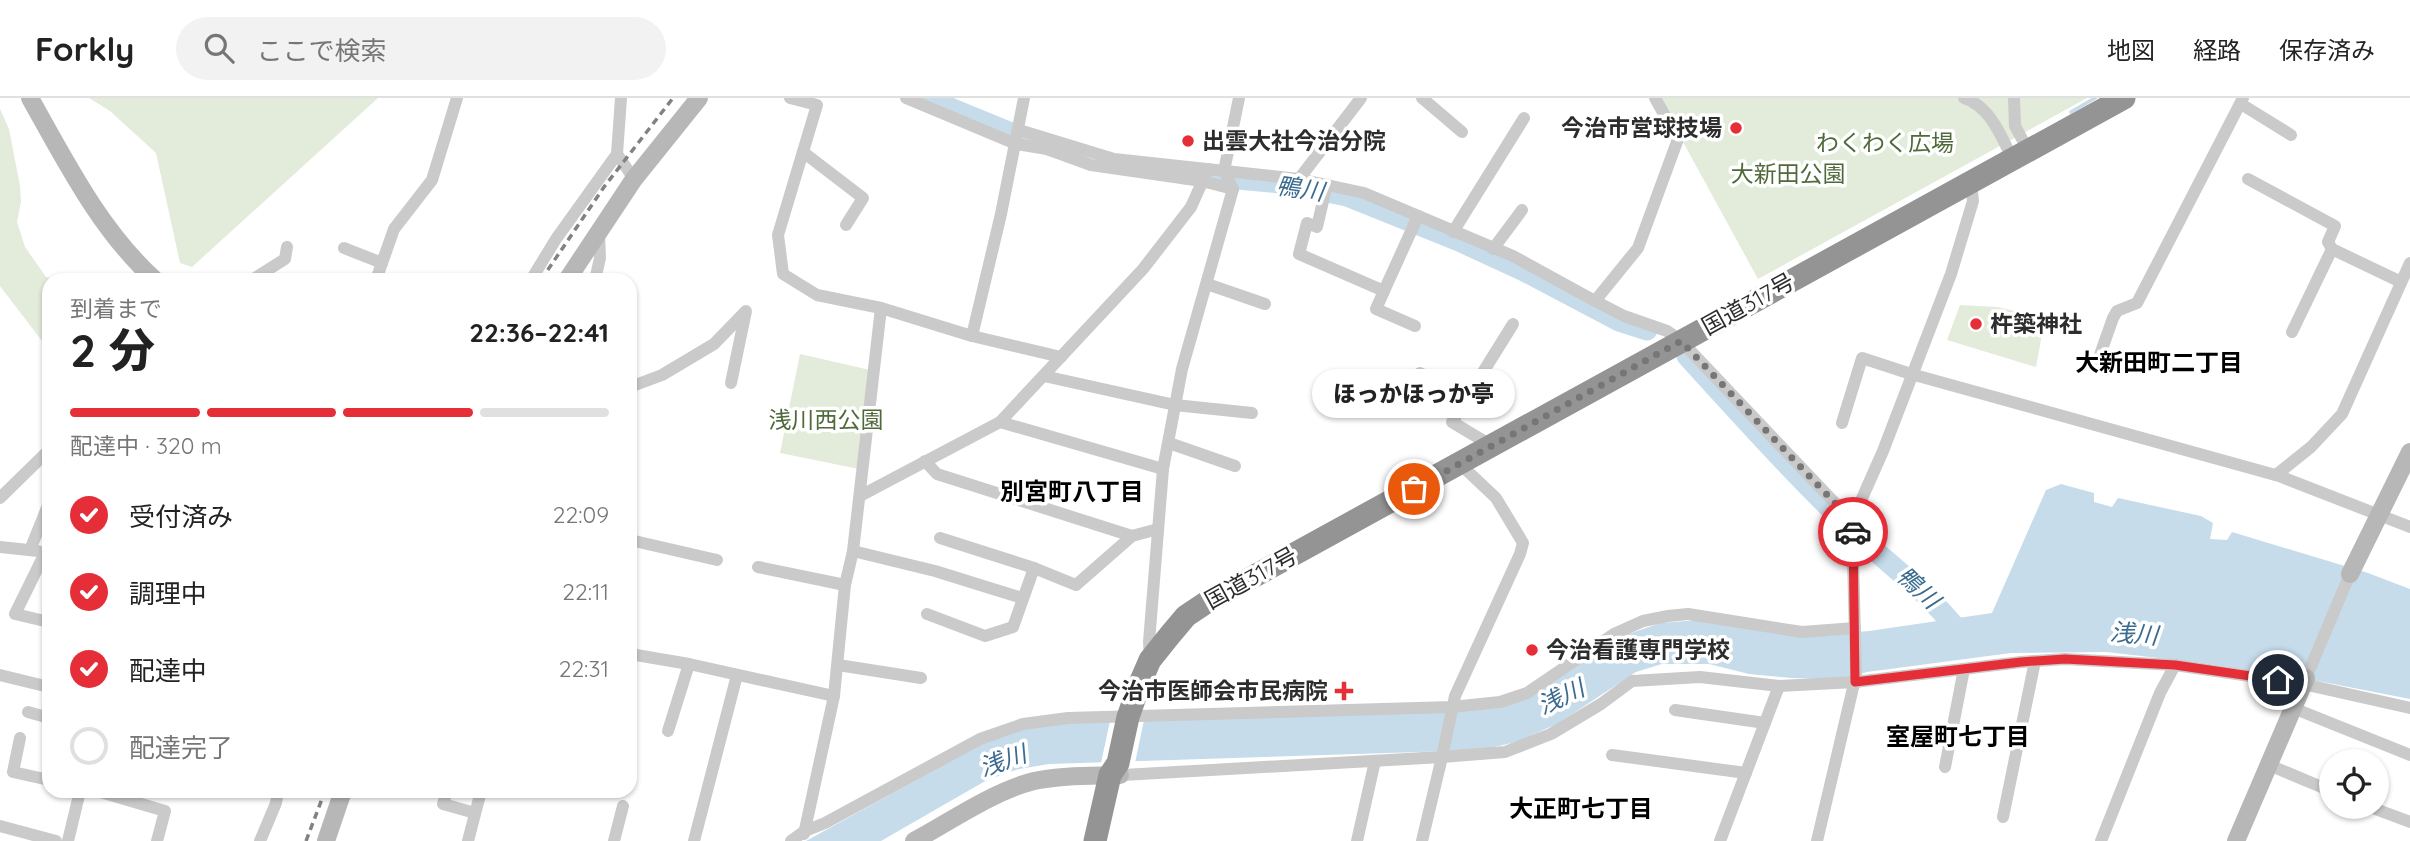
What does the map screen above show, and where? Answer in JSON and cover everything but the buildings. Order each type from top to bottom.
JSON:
[{"type":"highway","name":"国道317号","points":[[1109,841],[1117,771],[1128,719],[1150,660],[1186,616],[1207,602],[2124,98]]},
{"type":"highway","name":"国道317号","points":[[1095,841],[1117,771]]},
{"type":"street","points":[[30,98],[108,229],[147,273]]},
{"type":"street","points":[[378,273],[394,229],[432,180],[457,98]]},
{"type":"street","points":[[535,273],[556,239],[617,154],[621,98]]},
{"type":"street","points":[[572,273],[634,179],[699,98]]},
{"type":"street","points":[[790,98],[817,106],[778,235],[783,274],[817,295],[881,308],[972,336],[1061,357]]},
{"type":"street","points":[[906,98],[1016,144],[1047,149],[1091,165],[1205,175],[1224,171],[1299,179],[1364,193],[1513,256],[1624,316],[1667,331],[1681,341],[1852,521]]},
{"type":"street","points":[[972,336],[1024,98]]},
{"type":"street","points":[[1150,660],[1149,642],[1163,469],[1182,369],[1233,189],[1224,171],[1239,98]]},
{"type":"street","points":[[1299,179],[1361,98]]},
{"type":"street","points":[[1422,98],[1462,132]]},
{"type":"street","points":[[1595,301],[1638,248],[1678,139],[1655,98]]},
{"type":"street","points":[[1964,98],[1978,103],[2020,155]]},
{"type":"street","points":[[2014,98],[2020,155]]},
{"type":"street","points":[[2095,369],[2113,318],[2117,311],[2137,303],[2242,101],[2291,135]]},
{"type":"street","points":[[1453,232],[1524,118]]},
{"type":"street","points":[[1019,130],[1114,159],[1205,175],[1233,189]]},
{"type":"street","points":[[803,152],[863,198],[846,225]]},
{"type":"street","points":[[617,154],[634,179]]},
{"type":"street","points":[[860,496],[1000,422],[1143,269],[1191,207],[1205,175]]},
{"type":"street","points":[[2248,178],[2335,226],[2328,242],[2332,249],[2401,282]]},
{"type":"street","points":[[1816,841],[1856,679],[1852,521],[1883,452],[1951,274],[1973,201],[1971,182]]},
{"type":"street","points":[[1327,184],[1317,227],[1307,223],[1299,254],[1384,291]]},
{"type":"street","points":[[1493,249],[1522,210]]},
{"type":"street","points":[[1415,326],[1376,309],[1418,216]]},
{"type":"street","points":[[597,273],[600,258],[599,233]]},
{"type":"street","points":[[263,273],[285,259],[287,247]]},
{"type":"street","points":[[344,248],[382,263]]},
{"type":"street","points":[[2292,332],[2332,249]]},
{"type":"street","points":[[2276,475],[2311,447],[2342,414],[2410,262]]},
{"type":"street","points":[[1207,284],[1265,304]]},
{"type":"street","points":[[803,836],[834,696],[845,585],[853,551],[881,308]]},
{"type":"street","points":[[637,384],[662,375],[714,344],[746,311],[731,383]]},
{"type":"street","points":[[1492,446],[1452,422],[1513,324]]},
{"type":"street","points":[[1842,423],[1862,358],[2276,475],[2410,527]]},
{"type":"street","points":[[1420,373],[1466,397]]},
{"type":"street","points":[[1044,376],[1175,405],[1252,413]]},
{"type":"street","points":[[1000,422],[1163,469]]},
{"type":"street","points":[[1169,443],[1235,466]]},
{"type":"street","points":[[2236,841],[2350,574],[2410,452]]},
{"type":"street","points":[[0,498],[42,457]]},
{"type":"street","points":[[925,461],[937,474],[1132,536]]},
{"type":"street","points":[[1422,841],[1455,696],[1523,543],[1496,498],[1460,464]]},
{"type":"street","points":[[30,550],[42,520]]},
{"type":"street","points":[[940,538],[1076,584],[1132,536],[1158,529]]},
{"type":"street","points":[[637,545],[717,560]]},
{"type":"street","points":[[0,547],[42,551]]},
{"type":"street","points":[[853,551],[935,571],[1023,598]]},
{"type":"street","points":[[42,563],[15,614],[42,620]]},
{"type":"street","points":[[758,567],[845,585]]},
{"type":"street","points":[[927,614],[985,636],[1013,627],[1034,568]]},
{"type":"street","points":[[790,841],[980,739],[1023,724],[1068,718],[1128,719],[1452,709],[1500,702],[1527,693],[1614,634],[1643,621],[1668,616],[1688,614],[1802,632],[1855,631]]},
{"type":"street","points":[[637,655],[834,696]]},
{"type":"street","points":[[914,841],[1001,794],[1033,781],[1117,771],[1375,761],[1442,754],[1505,752],[1551,734],[1601,704],[1632,681],[1700,677],[1779,686],[2065,659],[2175,665],[2305,681],[2410,708]]},
{"type":"street","points":[[2003,817],[2035,661]]},
{"type":"street","points":[[668,731],[689,664]]},
{"type":"street","points":[[838,665],[921,678]]},
{"type":"street","points":[[2101,841],[2175,665]]},
{"type":"street","points":[[1944,766],[1964,669]]},
{"type":"street","points":[[0,675],[42,685]]},
{"type":"street","points":[[694,841],[737,675]]},
{"type":"street","points":[[1720,841],[1779,686]]},
{"type":"street","points":[[2293,708],[2410,755]]},
{"type":"street","points":[[1675,710],[1765,723]]},
{"type":"street","points":[[28,712],[42,716]]},
{"type":"street","points":[[20,738],[13,772],[42,778]]},
{"type":"street","points":[[1612,755],[1746,773]]},
{"type":"street","points":[[1357,841],[1375,761]]},
{"type":"street","points":[[2269,765],[2319,785]]},
{"type":"street","points":[[68,841],[78,798]]},
{"type":"street","points":[[121,798],[165,811],[157,841]]},
{"type":"street","points":[[260,841],[277,798]]},
{"type":"street","points":[[326,841],[341,798]]},
{"type":"street","points":[[445,798],[443,804],[475,813]]},
{"type":"street","points":[[471,840],[479,798]]},
{"type":"street","points":[[614,841],[624,806]]},
{"type":"street","points":[[2389,814],[2410,822]]},
{"type":"street","points":[[0,826],[56,841]]},
{"type":"green space","points":[[89,98],[378,98],[192,267],[180,263],[156,153],[110,111]]},
{"type":"green space","name":"大新田公園","points":[[1659,98],[2087,98],[1758,279]]},
{"type":"green space","points":[[0,109],[9,129],[20,186],[21,202],[17,222],[25,247],[43,273],[42,341],[0,286]]},
{"type":"green space","points":[[1960,305],[1997,307],[2045,318],[2036,367],[1947,340]]},
{"type":"green space","name":"浅川西公園","points":[[800,354],[870,370],[859,469],[780,453]]},
{"type":"water","name":"浅川","points":[[2061,484],[2094,493],[2094,502],[2112,507],[2118,498],[2201,516],[2213,523],[2210,539],[2227,540],[2232,532],[2368,573],[2410,589],[2410,699],[2203,663],[2106,652],[2011,653],[1867,672],[1843,679],[1749,674],[1709,664],[1662,664],[1636,672],[1557,724],[1516,742],[1481,750],[1049,764],[1019,769],[987,780],[881,841],[806,841],[987,741],[1017,730],[1064,723],[1508,704],[1613,639],[1661,623],[1699,620],[1798,637],[1869,631],[1992,613],[2046,490]]},
{"type":"pier","points":[[1144,720],[1135,763],[1101,763],[1110,721]]},
{"type":"waterway","name":"鴨川","points":[[926,98],[1023,138],[1055,147]]},
{"type":"waterway","points":[[2071,112],[2095,98]]},
{"type":"waterway","name":"鴨川","points":[[1185,174],[1281,183],[1347,196],[1459,241],[1524,271],[1619,321],[1647,330]]},
{"type":"waterway","name":"鴨川","points":[[1687,356],[1766,443],[1864,541],[1926,596],[1955,626],[1967,643]]},
{"type":"railway","points":[[546,273],[604,187],[673,98]]},
{"type":"railway","points":[[306,841],[322,798]]},
{"type":"way so far","points":[[1414,489],[1681,341],[1852,521],[1853,532]]},
{"type":"place","name":"今治市営球技場","points":[[1736,128]]},
{"type":"place","name":"出雲大社今治分院","points":[[1188,141]]},
{"type":"place","name":"杵築神社","points":[[1976,324]]},
{"type":"place","name":"ほっかほっか亭","points":[[1414,489]]},
{"type":"place","name":"今治看護専門学校","points":[[1532,650]]},
{"type":"place","name":"今治市医師会市民病院","points":[[1344,691]]},
{"type":"district","name":"大新田町二丁目","points":[[2159,363]]},
{"type":"district","name":"別宮町八丁目","points":[[1072,492]]},
{"type":"district","name":"室屋町七丁目","points":[[1958,737]]},
{"type":"district","name":"大正町七丁目","points":[[1581,809]]},
{"type":"route","points":[[1853,532],[1855,682],[2065,659],[2175,665],[2278,680]]},
{"type":"park label","name":"わくわく広場","points":[[1885,143]]}]
